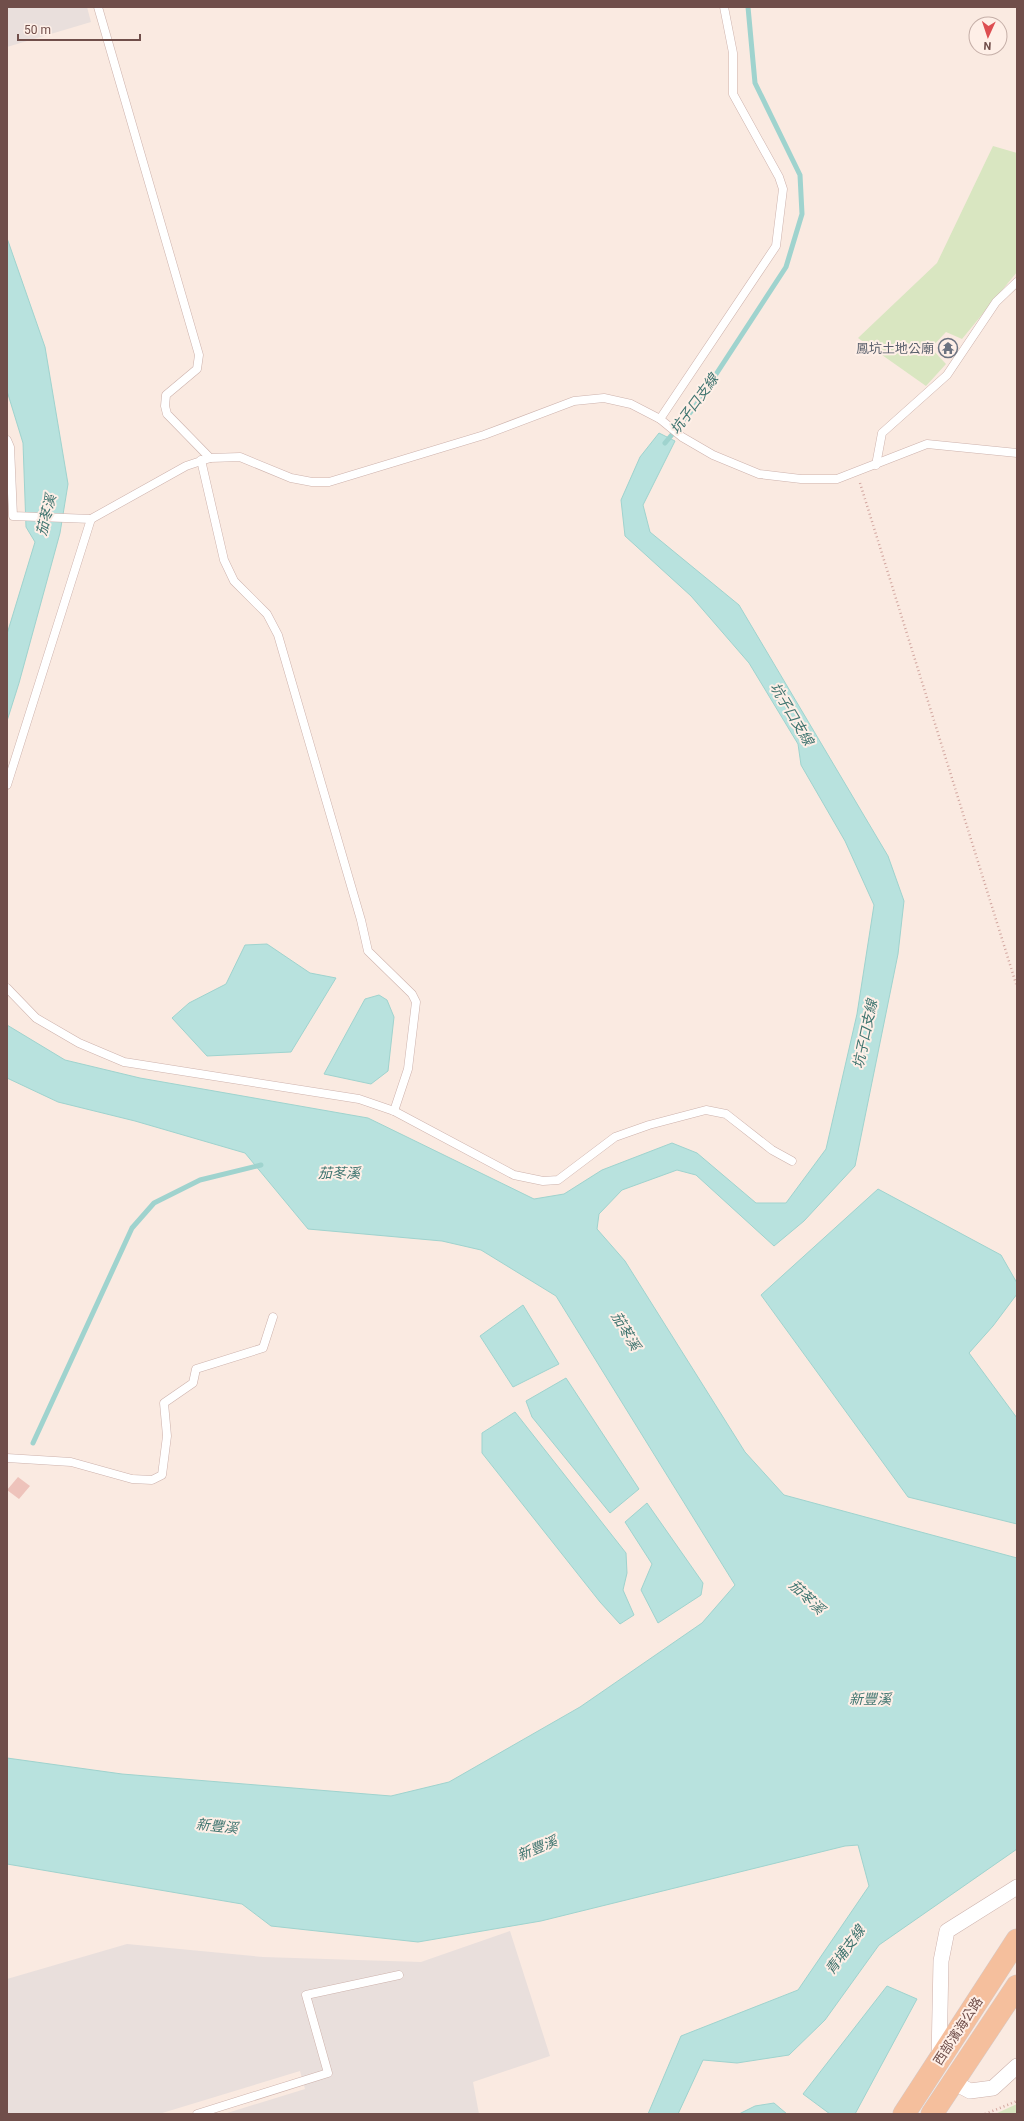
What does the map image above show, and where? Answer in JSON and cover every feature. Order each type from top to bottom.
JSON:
[{"type":"main road","name":"西部濱海公路","points":[[904,2114],[1014,1944]]},
{"type":"main road","name":"西部濱海公路","points":[[932,2114],[1017,1986]]},
{"type":"street","points":[[939,2061],[941,1961],[947,1931],[1017,1887]]},
{"type":"street","points":[[953,2082],[970,2092],[993,2088],[1017,2066]]},
{"type":"lane","points":[[98,7],[199,355],[197,369],[166,395],[164,406],[167,414],[210,458]]},
{"type":"lane","points":[[660,419],[776,246],[783,189],[779,177],[734,94],[733,53],[724,7]]},
{"type":"lane","points":[[876,465],[882,433],[947,375],[996,302],[1017,282]]},
{"type":"lane","points":[[7,440],[10,447],[13,516],[91,519],[186,466],[201,460],[210,458],[240,457],[291,478],[312,482],[329,482],[484,435],[574,401],[604,398],[631,404],[660,419],[682,437],[713,455],[759,474],[801,478],[837,479],[857,473],[927,444],[1017,453]]},
{"type":"lane","points":[[201,460],[224,560],[234,581],[268,614],[278,635],[361,920],[368,951],[375,961],[412,994],[416,1002],[408,1069],[394,1111]]},
{"type":"lane","points":[[7,785],[91,519]]},
{"type":"lane","points":[[7,988],[36,1018],[79,1043],[124,1062],[359,1099],[394,1111],[514,1175],[543,1181],[558,1180],[615,1138],[649,1125],[706,1110],[726,1114],[772,1150],[792,1160]]},
{"type":"lane","points":[[7,1458],[71,1462],[132,1479],[152,1480],[162,1475],[167,1436],[164,1403],[193,1383],[196,1369],[263,1348],[273,1317]]},
{"type":"lane","points":[[197,2114],[328,2073],[306,1996],[399,1976]]},
{"type":"path","points":[[857,473],[1017,987]]},
{"type":"path","points":[[985,2114],[1017,2100]]},
{"type":"shaded area","points":[[7,7],[87,7],[91,22],[7,47]]},
{"type":"shaded area","points":[[510,1931],[550,2056],[473,2082],[479,2114],[224,2114],[305,2089],[300,2071],[159,2114],[7,2114],[7,1979],[127,1944],[263,1957],[421,1962]]},
{"type":"green space","points":[[993,146],[1017,153],[1017,272],[962,339],[946,332],[931,348],[946,364],[926,386],[858,338],[937,263]]},
{"type":"green space","points":[[1017,2104],[1017,2114],[995,2114]]},
{"type":"water","name":"茄苳溪","points":[[7,238],[45,347],[68,484],[60,533],[19,683],[7,721],[7,634],[35,542],[26,527],[23,443],[7,391]]},
{"type":"water","name":"新豐溪","points":[[659,433],[675,441],[643,505],[650,532],[739,605],[888,856],[904,901],[898,954],[855,1166],[804,1221],[774,1246],[696,1175],[677,1170],[622,1190],[599,1214],[597,1229],[625,1261],[745,1452],[784,1495],[1017,1558],[1017,1849],[879,1945],[825,2020],[789,2055],[737,2063],[703,2060],[678,2114],[648,2114],[681,2036],[798,1990],[869,1886],[858,1845],[845,1846],[541,1921],[418,1942],[271,1926],[242,1904],[7,1864],[7,1758],[122,1774],[391,1796],[449,1782],[580,1707],[702,1623],[735,1585],[556,1296],[481,1250],[442,1241],[308,1229],[245,1153],[135,1121],[58,1102],[7,1078],[7,1025],[65,1060],[140,1078],[368,1118],[534,1199],[564,1194],[602,1170],[672,1143],[697,1153],[756,1203],[786,1203],[826,1149],[857,1014],[874,905],[845,841],[801,765],[798,744],[749,663],[691,596],[625,536],[621,500],[640,457]]},
{"type":"water","points":[[267,944],[310,973],[336,978],[291,1052],[207,1056],[172,1018],[189,1003],[226,984],[245,945]]},
{"type":"water","points":[[379,995],[387,1000],[394,1017],[388,1071],[371,1084],[324,1074],[365,999]]},
{"type":"water","points":[[878,1189],[1001,1255],[1017,1283],[1017,1294],[993,1326],[969,1353],[1017,1418],[1017,1524],[908,1497],[761,1295]]},
{"type":"water","points":[[523,1305],[559,1364],[513,1387],[480,1336]]},
{"type":"water","points":[[566,1378],[639,1489],[610,1513],[532,1417],[526,1401]]},
{"type":"water","points":[[515,1412],[626,1553],[627,1573],[623,1590],[634,1615],[620,1624],[600,1602],[482,1453],[482,1433]]},
{"type":"water","points":[[647,1503],[703,1583],[701,1595],[658,1623],[641,1590],[652,1564],[625,1522]]},
{"type":"water","points":[[887,1986],[917,1999],[855,2114],[830,2114],[803,2094]]},
{"type":"water","points":[[774,2103],[787,2114],[739,2114],[755,2106]]},
{"type":"building","points":[[18,1477],[30,1486],[19,1499],[7,1490]]},
{"type":"waterway","name":"坑子口支線","points":[[665,443],[694,408],[786,267],[802,214],[800,175],[755,83],[748,7]]},
{"type":"waterway","points":[[33,1443],[132,1228],[154,1203],[200,1180],[261,1165]]},
{"type":"place","name":"鳳坑土地公廟","points":[[948,348]]},
{"type":"water label","name":"青埔支線","points":[[845,1950]]}]
